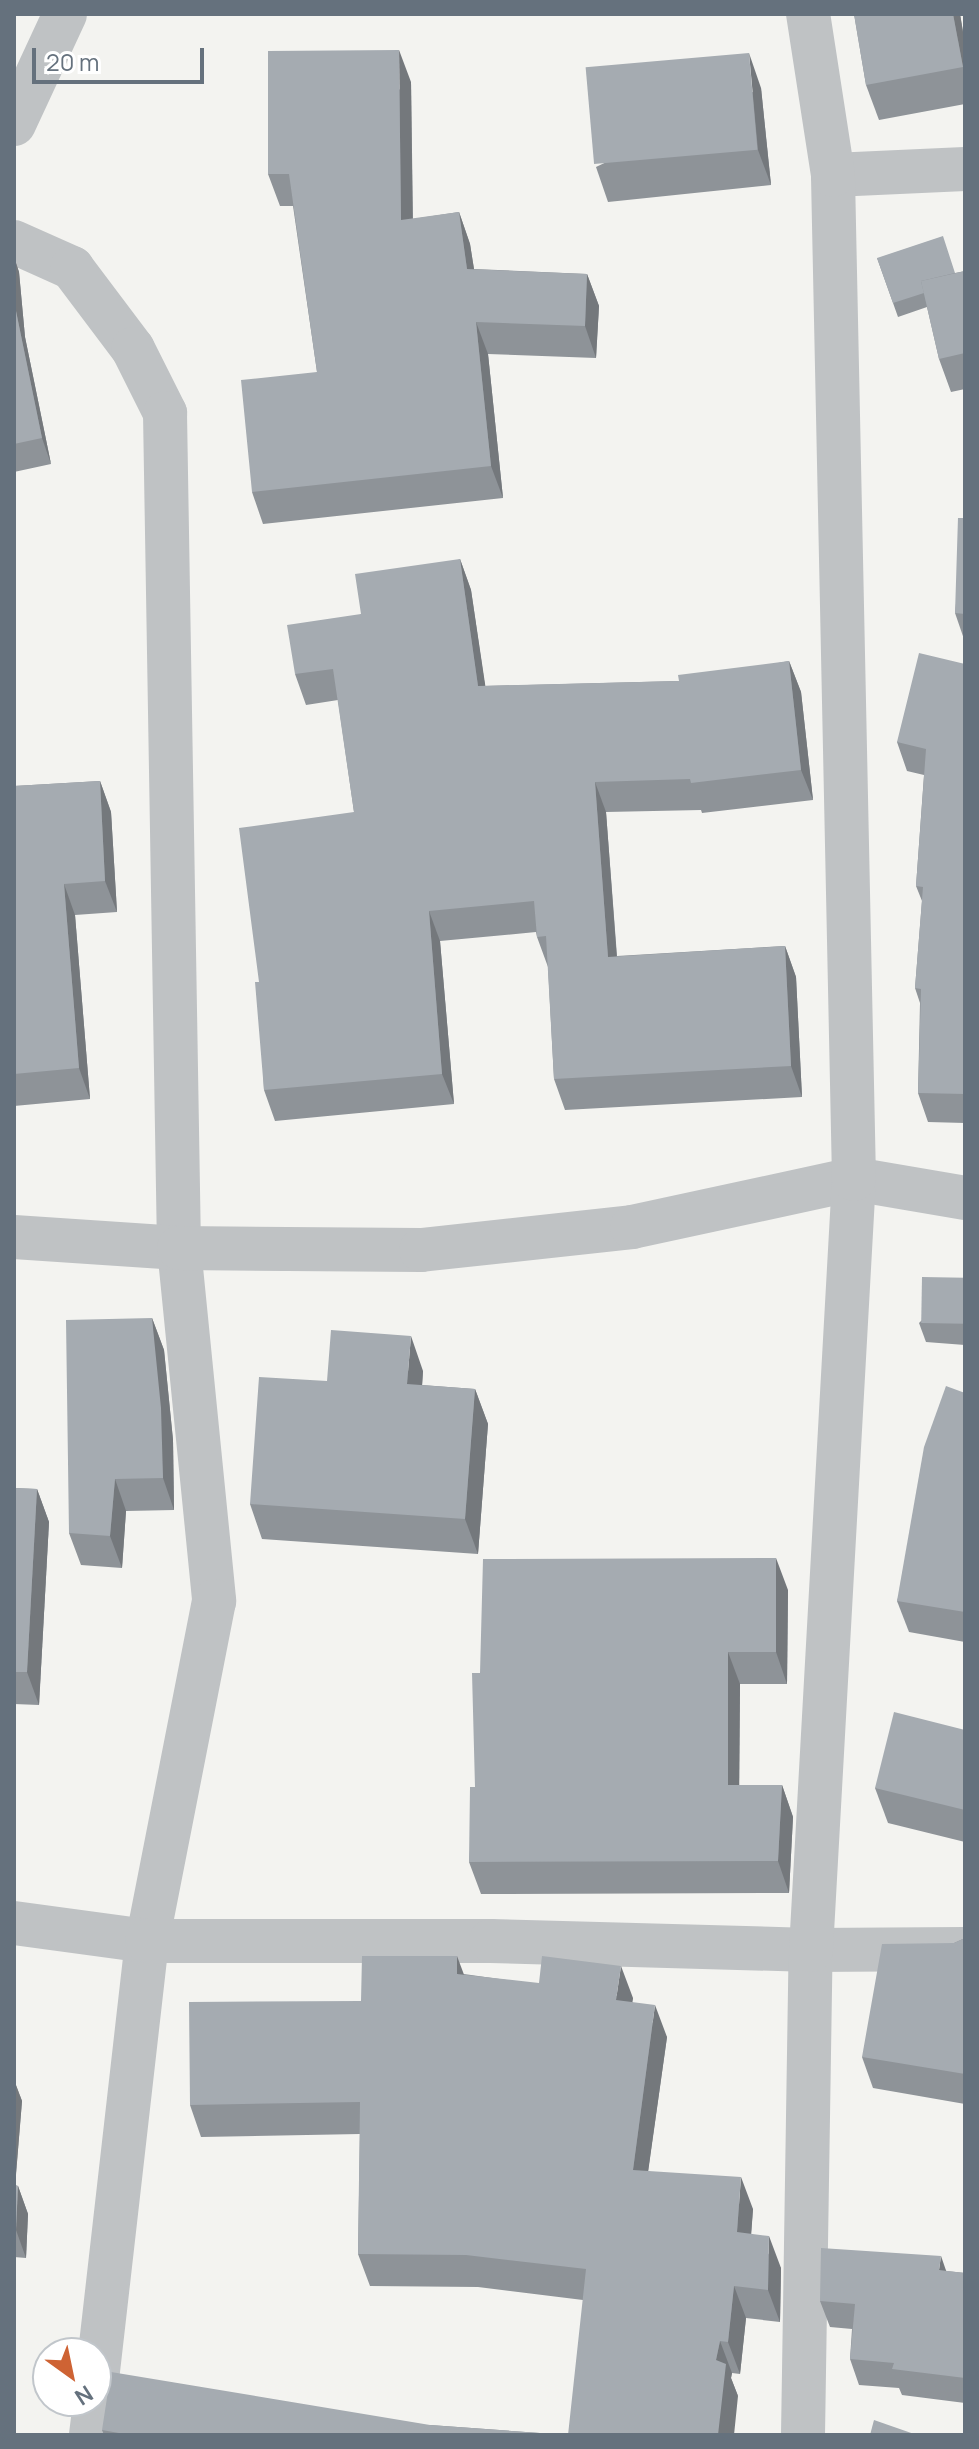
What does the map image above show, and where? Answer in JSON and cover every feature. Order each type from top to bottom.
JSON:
[{"type":"street","points":[[14,124],[65,14]]},
{"type":"street","points":[[803,2435],[811,1950],[854,1179],[833,175],[808,14]]},
{"type":"street","points":[[833,175],[965,169]]},
{"type":"street","points":[[14,242],[72,268],[133,349],[165,413],[179,1248],[214,1601],[147,1941],[102,2337]]},
{"type":"street","points":[[14,1237],[179,1248],[421,1250],[524,1242],[632,1227],[854,1179],[965,1198]]},
{"type":"street","points":[[14,1923],[147,1941],[491,1941],[811,1950],[965,1949]]},
{"type":"building","points":[[854,14],[953,14],[963,67],[866,85]]},
{"type":"building","points":[[399,50],[401,220],[459,212],[467,269],[587,274],[585,326],[476,322],[491,466],[252,492],[241,380],[317,372],[289,174],[268,174],[268,51]]},
{"type":"building","points":[[749,53],[757,150],[594,164],[586,67]]},
{"type":"building","points":[[943,236],[955,273],[921,281],[924,293],[893,303],[877,258]]},
{"type":"building","points":[[965,271],[965,353],[939,359],[921,281]]},
{"type":"building","points":[[14,291],[42,438],[14,444]]},
{"type":"building","points":[[958,518],[965,518],[965,614],[955,613]]},
{"type":"building","points":[[460,559],[478,686],[679,681],[678,675],[789,661],[801,770],[691,783],[690,779],[595,782],[608,957],[785,946],[791,1066],[554,1079],[546,936],[537,937],[534,901],[429,911],[442,1074],[264,1090],[255,982],[259,982],[239,828],[354,812],[333,669],[295,674],[287,625],[361,614],[355,574]]},
{"type":"building","points":[[919,653],[965,664],[965,1094],[918,1093],[921,989],[915,988],[923,887],[916,886],[926,749],[897,742]]},
{"type":"building","points":[[100,781],[105,881],[64,884],[79,1068],[14,1074],[14,786]]},
{"type":"building","points":[[922,1277],[965,1278],[964,1324],[921,1323]]},
{"type":"building","points":[[152,1318],[161,1408],[163,1478],[115,1479],[110,1536],[69,1533],[66,1320]]},
{"type":"building","points":[[331,1330],[411,1336],[407,1384],[475,1389],[465,1519],[250,1504],[259,1377],[327,1381]]},
{"type":"building","points":[[946,1386],[965,1393],[965,1612],[897,1601],[924,1447]]},
{"type":"building","points":[[14,1488],[37,1489],[27,1672],[14,1672]]},
{"type":"building","points":[[776,1558],[776,1652],[728,1652],[728,1785],[782,1785],[778,1861],[469,1862],[470,1787],[475,1787],[472,1673],[480,1673],[483,1559]]},
{"type":"building","points":[[894,1712],[965,1730],[965,1810],[875,1788]]},
{"type":"building","points":[[965,1938],[965,2074],[862,2057],[882,1944],[954,1943]]},
{"type":"building","points":[[362,1956],[457,1956],[457,1974],[539,1983],[542,1956],[621,1966],[616,2000],[655,2005],[633,2170],[741,2177],[737,2232],[769,2236],[768,2290],[734,2286],[728,2342],[720,2341],[716,2360],[726,2364],[718,2435],[568,2435],[586,2269],[466,2255],[358,2254],[360,2102],[190,2105],[189,2002],[361,2001]]},
{"type":"building","points":[[14,2185],[18,2186],[16,2230],[14,2230]]},
{"type":"building","points":[[821,2248],[941,2256],[939,2270],[965,2273],[965,2378],[892,2369],[894,2363],[850,2359],[855,2304],[820,2301]]},
{"type":"building","points":[[112,2372],[430,2425],[568,2435],[130,2435],[102,2430],[104,2417],[112,2417]]},
{"type":"building","points":[[874,2420],[917,2435],[870,2435]]}]
